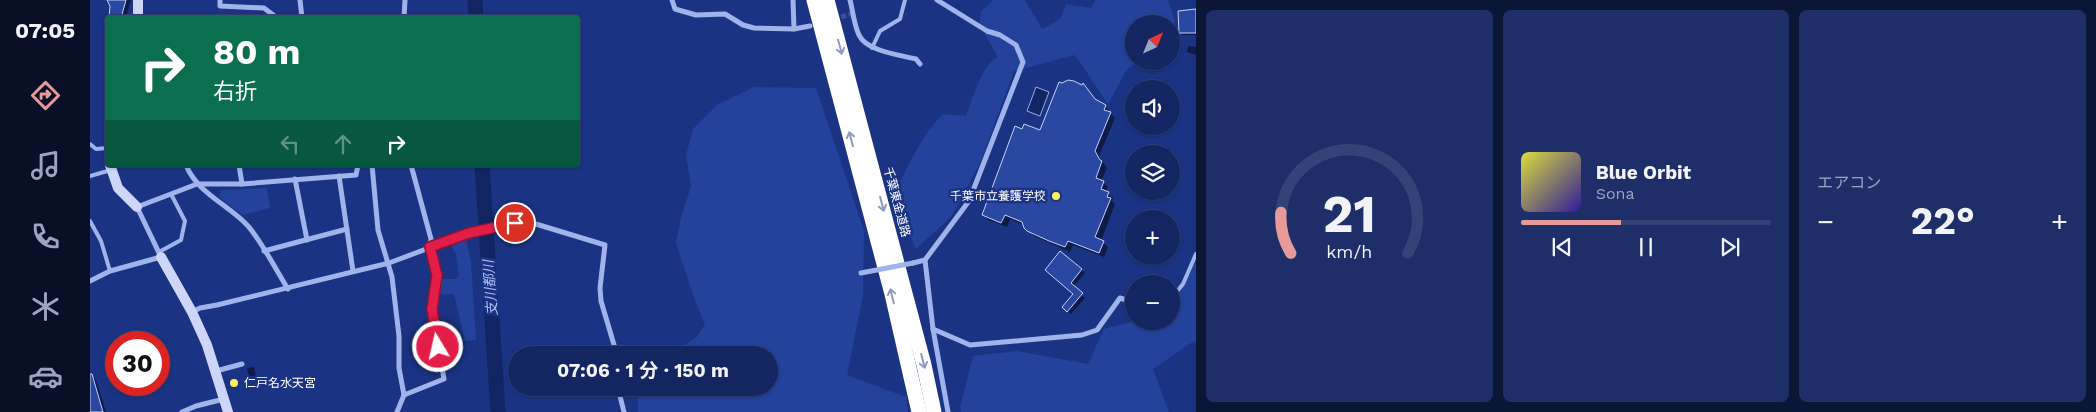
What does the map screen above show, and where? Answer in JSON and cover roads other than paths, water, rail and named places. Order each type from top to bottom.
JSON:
[{"type":"highway","points":[[814,0],[892,294],[919,412]]},
{"type":"highway","name":"千葉東金道路","points":[[827,0],[924,365],[934,412]]},
{"type":"street","points":[[138,0],[138,15]]},
{"type":"street","points":[[220,0],[220,6],[264,8],[273,15]]},
{"type":"street","points":[[263,0],[264,8]]},
{"type":"street","points":[[300,0],[302,15]]},
{"type":"street","points":[[404,0],[404,15]]},
{"type":"street","points":[[672,0],[676,9],[696,15],[725,14],[743,25],[754,28],[794,29],[810,26]]},
{"type":"street","points":[[793,0],[794,29]]},
{"type":"street","points":[[850,0],[859,35],[864,43],[872,48],[916,59],[920,64]]},
{"type":"street","points":[[861,273],[925,260],[969,201],[1023,62],[1016,45],[1000,35],[987,31],[937,0]]},
{"type":"street","points":[[111,167],[118,188],[137,207],[160,255],[208,345],[228,412]]},
{"type":"street","points":[[187,167],[189,174],[197,184],[232,211],[250,228],[288,289]]},
{"type":"street","points":[[239,167],[242,184]]},
{"type":"street","points":[[137,207],[197,184],[242,184],[356,175],[358,167]]},
{"type":"street","points":[[372,167],[378,230],[392,277],[399,336],[399,368],[404,395],[397,412]]},
{"type":"street","points":[[404,395],[444,379],[432,309],[437,275],[412,167]]},
{"type":"street","points":[[339,176],[353,271]]},
{"type":"street","points":[[295,179],[307,240]]},
{"type":"street","points":[[192,312],[200,308],[288,289],[388,263],[469,233],[504,224],[526,221],[535,222],[605,245],[601,274],[601,294],[615,346]]},
{"type":"street","points":[[264,251],[347,229]]},
{"type":"street","points":[[90,280],[110,271],[160,255]]},
{"type":"street","points":[[925,260],[933,329],[948,412]]},
{"type":"street","points":[[933,329],[970,345],[1082,335],[1097,330],[1120,298],[1125,300]]},
{"type":"street","points":[[216,371],[242,364]]},
{"type":"street","points":[[620,396],[624,412]]},
{"type":"street","points":[[182,412],[196,406],[225,399]]},
{"type":"lane","points":[[872,48],[880,31],[900,20],[905,0]]},
{"type":"lane","points":[[90,144],[96,149],[105,148]]},
{"type":"lane","points":[[90,176],[111,167]]},
{"type":"lane","points":[[160,255],[181,240],[185,221],[171,194]]},
{"type":"lane","points":[[90,221],[101,241],[110,271]]},
{"type":"lane","points":[[1180,288],[1196,254]]},
{"type":"waterway","name":"支川都川","points":[[475,0],[476,15]]},
{"type":"waterway","name":"支川都川","points":[[482,167],[498,412]]},
{"type":"tunnel","points":[[834,19],[854,13]]},
{"type":"place","name":"千葉市立養護学校","points":[[1056,196]]},
{"type":"place","name":"仁戸名水天宮","points":[[234,383]]}]
